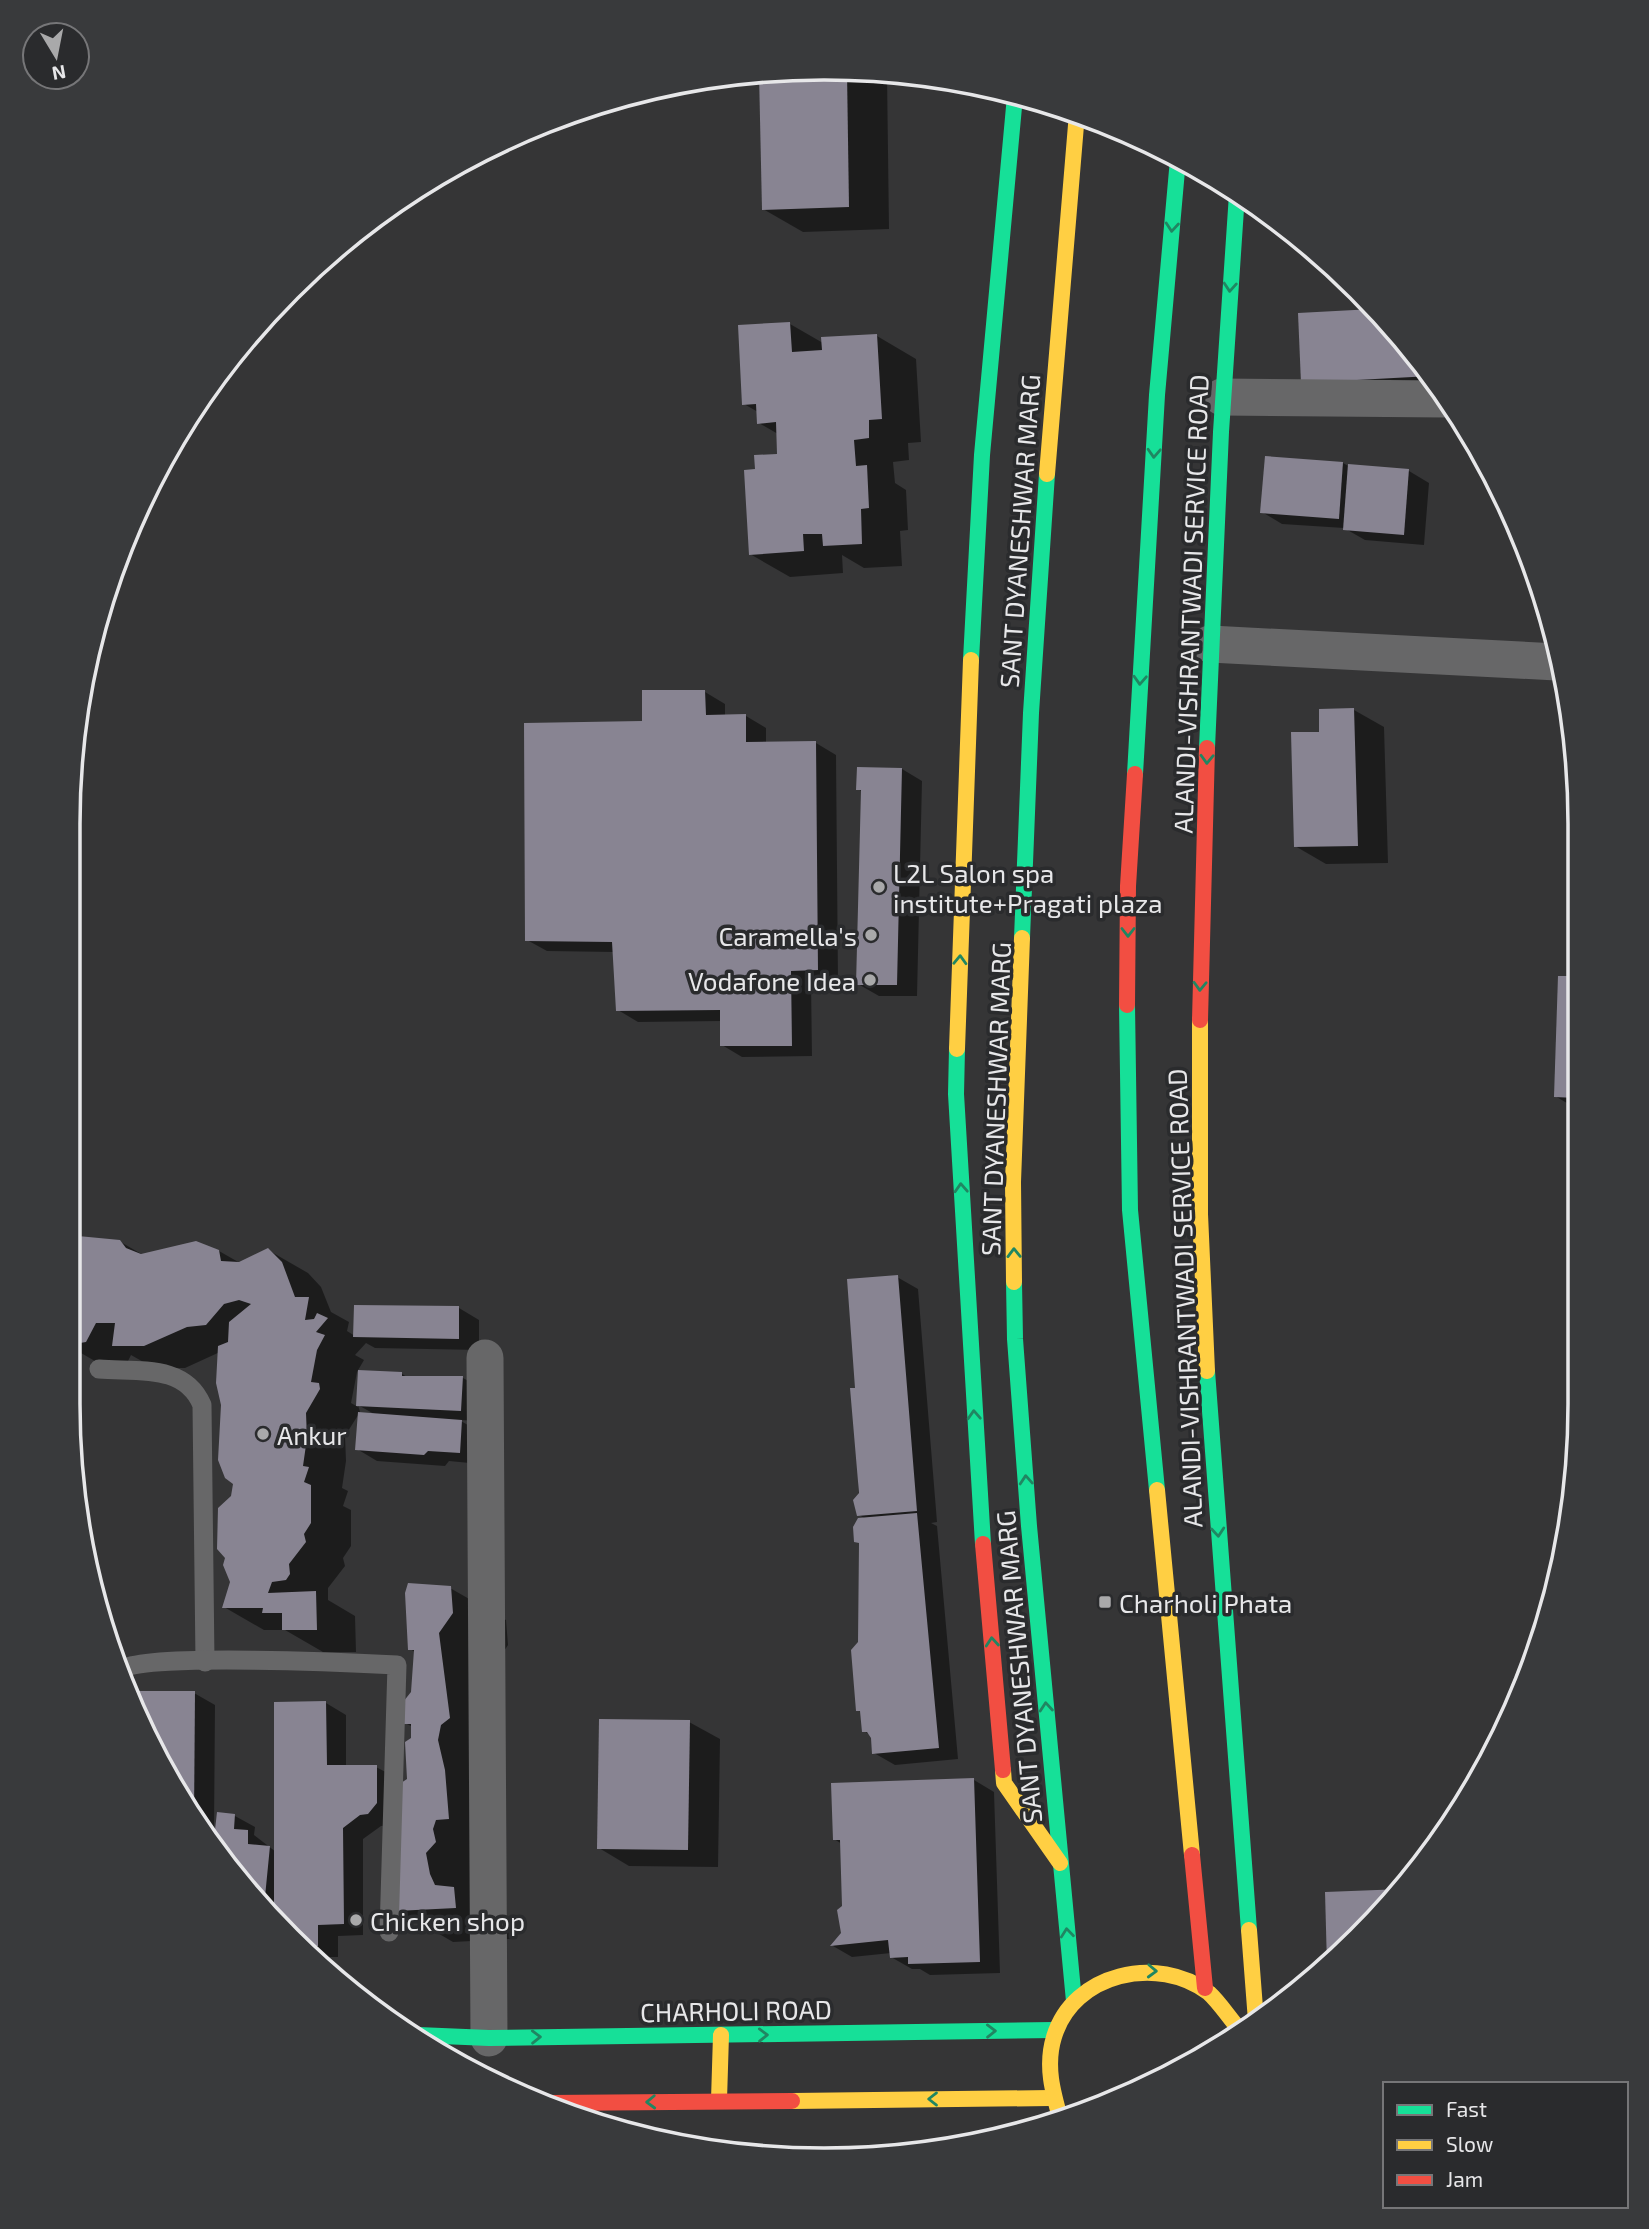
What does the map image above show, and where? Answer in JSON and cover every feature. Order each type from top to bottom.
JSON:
[{"type":"street","points":[[1014,105],[982,455],[967,737],[956,1094],[979,1502],[1004,1783],[1060,1863]]},
{"type":"street","name":"SANT DYANESHWAR MARG","points":[[1074,2001],[1015,1339],[1013,1182],[1031,713],[1052,408],[1076,125]]},
{"type":"street","points":[[1177,170],[1157,395],[1128,886],[1127,1071],[1130,1210],[1205,1988]]},
{"type":"street","name":"ALANDI-VISHRANTWADI SERVICE ROAD","points":[[1236,205],[1222,397],[1210,644],[1198,1060],[1202,1272],[1216,1509],[1254,2011]]},
{"type":"street","points":[[1222,397],[1434,399]]},
{"type":"street","points":[[1210,644],[1550,663]]},
{"type":"street","points":[[485,1358],[489,2038]]},
{"type":"street","points":[[1056,2111],[1050,2098],[1047,2064],[1055,2030],[1074,2001],[1102,1981],[1135,1971],[1170,1972],[1205,1988],[1225,2005],[1236,2024]]},
{"type":"street","name":"CHARHOLI ROAD","points":[[431,2036],[489,2038],[1055,2030]]},
{"type":"street","points":[[719,2100],[721,2035]]},
{"type":"street","points":[[566,2102],[1050,2098]]},
{"type":"lane","points":[[99,1370],[159,1373],[181,1379],[195,1388],[202,1405],[205,1420],[205,1661]]},
{"type":"lane","points":[[128,1666],[153,1662],[205,1661],[317,1661],[397,1665],[389,1932]]},
{"type":"building","points":[[847,81],[849,207],[762,210],[759,84]]},
{"type":"building","points":[[1362,310],[1418,377],[1301,383],[1298,313]]},
{"type":"building","points":[[790,322],[792,352],[822,350],[821,337],[877,334],[882,419],[869,420],[869,438],[854,440],[856,466],[867,465],[869,508],[861,509],[862,544],[823,546],[822,534],[803,534],[804,551],[749,555],[744,470],[755,469],[754,455],[777,454],[776,422],[757,424],[756,404],[742,405],[738,325]]},
{"type":"building","points":[[1265,456],[1343,462],[1339,519],[1260,513]]},
{"type":"building","points":[[1348,464],[1409,469],[1404,535],[1343,530]]},
{"type":"building","points":[[642,690],[705,690],[706,715],[746,714],[746,742],[816,741],[818,970],[791,971],[792,1046],[720,1046],[720,1010],[616,1011],[612,942],[525,941],[524,723],[642,721]]},
{"type":"building","points":[[1354,708],[1358,846],[1294,847],[1291,732],[1319,732],[1319,709]]},
{"type":"building","name":"L2L Salon spa institute+Pragati plaza","points":[[857,767],[902,768],[897,985],[856,985],[861,790],[856,790]]},
{"type":"building","points":[[1558,976],[1568,976],[1568,1098],[1554,1097]]},
{"type":"building","name":"Ankur","points":[[80,1236],[120,1240],[126,1248],[141,1254],[196,1241],[219,1250],[221,1261],[239,1262],[268,1248],[282,1262],[295,1297],[309,1297],[305,1320],[314,1319],[317,1313],[328,1318],[316,1332],[325,1335],[317,1350],[311,1382],[319,1383],[320,1389],[306,1413],[307,1438],[303,1466],[309,1467],[304,1482],[311,1485],[311,1523],[304,1534],[306,1542],[289,1564],[290,1574],[286,1580],[272,1582],[268,1593],[316,1591],[317,1630],[282,1630],[282,1613],[262,1613],[263,1608],[222,1608],[230,1582],[223,1565],[225,1558],[217,1549],[218,1508],[231,1496],[233,1484],[225,1478],[218,1460],[221,1405],[216,1383],[218,1346],[228,1342],[229,1322],[251,1304],[239,1300],[224,1304],[206,1325],[187,1327],[144,1346],[112,1346],[115,1323],[96,1323],[86,1342],[80,1343]]},
{"type":"building","points":[[898,1275],[917,1511],[857,1516],[853,1500],[859,1493],[850,1388],[855,1388],[847,1279]]},
{"type":"building","points":[[354,1305],[459,1306],[459,1339],[353,1337]]},
{"type":"building","points":[[358,1370],[402,1372],[402,1376],[463,1376],[461,1411],[356,1406]]},
{"type":"building","points":[[358,1412],[462,1420],[460,1453],[428,1451],[424,1455],[355,1450]]},
{"type":"building","points":[[917,1513],[939,1748],[872,1754],[871,1738],[867,1732],[862,1732],[860,1711],[856,1711],[851,1650],[858,1642],[859,1543],[854,1542],[853,1527],[858,1518]]},
{"type":"building","points":[[408,1583],[451,1586],[453,1613],[439,1633],[450,1718],[441,1725],[438,1740],[445,1770],[449,1819],[436,1820],[433,1829],[436,1842],[426,1853],[435,1885],[454,1887],[456,1908],[396,1911],[401,1783],[407,1779],[405,1742],[411,1738],[411,1724],[404,1724],[403,1702],[411,1692],[414,1650],[408,1650],[405,1593]]},
{"type":"building","points":[[138,1691],[195,1691],[194,1799],[157,1734]]},
{"type":"building","points":[[326,1701],[327,1765],[377,1765],[377,1803],[368,1814],[360,1815],[343,1828],[344,1924],[318,1925],[318,1946],[314,1946],[298,1931],[274,1905],[274,1702]]},
{"type":"building","points":[[599,1719],[690,1720],[688,1850],[597,1849]]},
{"type":"building","points":[[974,1778],[980,1962],[908,1964],[908,1957],[890,1958],[888,1940],[830,1946],[841,1933],[837,1910],[842,1906],[840,1840],[833,1840],[831,1783]]},
{"type":"building","points":[[217,1812],[235,1814],[234,1829],[248,1830],[248,1844],[270,1846],[265,1895],[234,1857],[215,1830]]},
{"type":"building","points":[[1388,1890],[1327,1953],[1325,1892]]},
{"type":"traffic: fast","points":[[971,660],[982,455],[1014,105]]},
{"type":"traffic: fast","points":[[1135,774],[1157,395],[1177,170]]},
{"type":"traffic: fast","points":[[1207,748],[1221,432],[1236,205]]},
{"type":"traffic: fast","points":[[1022,938],[1031,713],[1047,474]]},
{"type":"traffic: fast","points":[[1127,1005],[1130,1210],[1157,1490]]},
{"type":"traffic: fast","points":[[957,1049],[956,1094],[983,1544]]},
{"type":"traffic: fast","points":[[1014,1282],[1015,1339],[1029,1526],[1074,2001]]},
{"type":"traffic: fast","points":[[1207,1371],[1249,1930]]},
{"type":"traffic: fast","points":[[431,2036],[489,2038],[1054,2030]]},
{"type":"traffic: slow","points":[[1047,474],[1076,125]]},
{"type":"traffic: slow","points":[[957,1049],[971,660]]},
{"type":"traffic: slow","points":[[1014,1282],[1013,1182],[1022,938]]},
{"type":"traffic: slow","points":[[1200,1020],[1200,1214],[1207,1371]]},
{"type":"traffic: slow","points":[[1157,1490],[1192,1855]]},
{"type":"traffic: slow","points":[[1003,1770],[1004,1783],[1060,1863]]},
{"type":"traffic: slow","points":[[1249,1930],[1255,2011]]},
{"type":"traffic: slow","points":[[1058,2111],[1050,2069],[1054,2037],[1064,2015],[1079,1998],[1098,1985],[1120,1976],[1166,1974],[1188,1981],[1209,1993],[1236,2024]]},
{"type":"traffic: slow","points":[[719,2100],[721,2035]]},
{"type":"traffic: slow","points":[[792,2101],[1050,2098]]},
{"type":"traffic: jam","points":[[1200,1020],[1207,748]]},
{"type":"traffic: jam","points":[[1127,1005],[1128,886],[1135,774]]},
{"type":"traffic: jam","points":[[983,1544],[1003,1770]]},
{"type":"traffic: jam","points":[[1192,1855],[1205,1988]]},
{"type":"traffic: jam","points":[[569,2103],[792,2101]]},
{"type":"place","name":"L2L Salon spa institute+Pragati plaza","points":[[879,887]]},
{"type":"place","name":"Caramella's","points":[[871,935]]},
{"type":"place","name":"Vodafone Idea","points":[[870,980]]},
{"type":"place","name":"Ankur","points":[[263,1434]]},
{"type":"place","name":"Charholi Phata","points":[[1105,1602]]},
{"type":"place","name":"Chicken shop","points":[[356,1920]]}]
